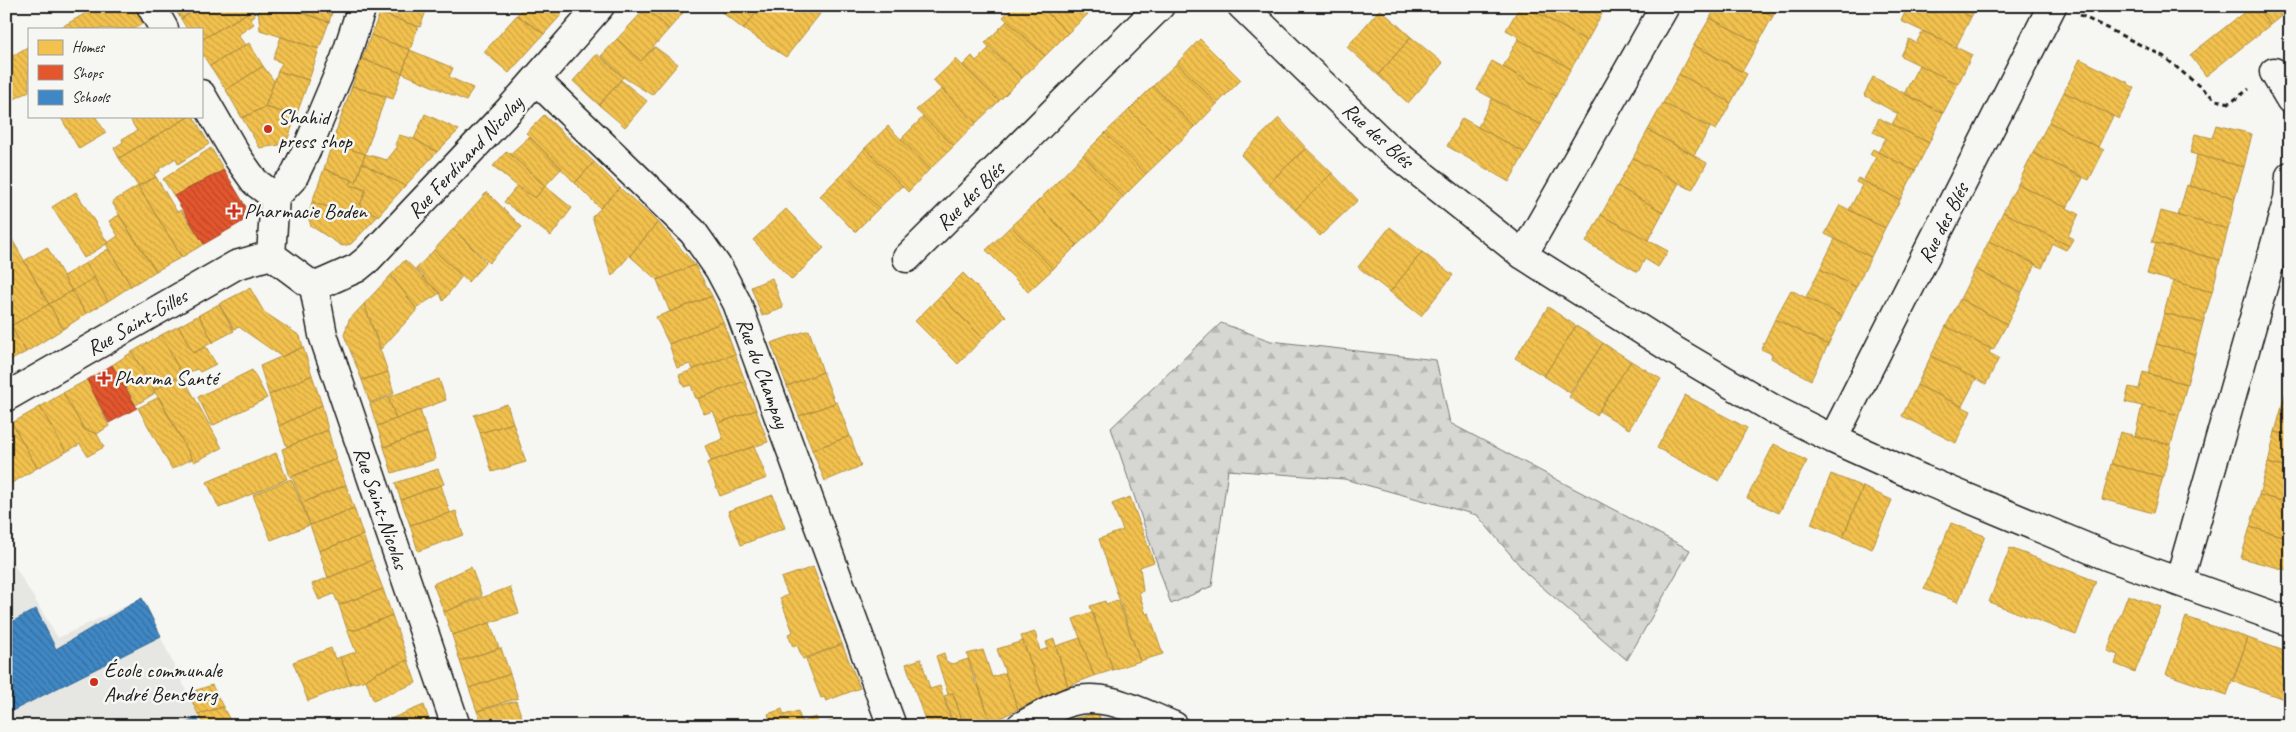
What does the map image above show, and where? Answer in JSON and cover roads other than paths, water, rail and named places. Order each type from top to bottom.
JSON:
[{"type":"street","points":[[151,6],[163,28]]},
{"type":"street","points":[[314,287],[270,255],[275,198],[292,178],[307,149],[345,59],[362,6]]},
{"type":"street","name":"Rue Ferdinand Nicolay","points":[[314,287],[357,268],[368,259],[536,80],[600,6]]},
{"type":"street","name":"Rue des Blés","points":[[907,258],[1160,6]]},
{"type":"street","name":"Rue des Blés","points":[[1242,6],[1386,146],[1523,255],[1670,348],[1775,410],[1833,439],[2081,545],[2290,622]]},
{"type":"street","points":[[1523,255],[1665,6]]},
{"type":"street","name":"Rue des Blés","points":[[1833,439],[2052,6]]},
{"type":"street","points":[[2274,72],[2290,99]]},
{"type":"street","name":"Rue du Champay","points":[[536,80],[693,232],[719,269],[737,303],[892,726]]},
{"type":"street","points":[[202,96],[238,158],[255,182],[275,198]]},
{"type":"street","points":[[2180,582],[2288,199],[2290,176]]},
{"type":"street","name":"Rue Saint-Gilles","points":[[6,397],[236,266],[270,255]]},
{"type":"street","name":"Rue Saint-Nicolas","points":[[314,287],[322,335],[456,726]]},
{"type":"street","points":[[1021,726],[1070,702],[1095,699],[1119,703],[1174,726]]},
{"type":"place","name":"Shahid press shop","points":[[268,129]]},
{"type":"place","name":"Pharmacie Boden","points":[[234,211]]},
{"type":"place","name":"Pharma Santé","points":[[104,378]]},
{"type":"place","name":"École communale André Bensberg","points":[[94,682]]}]
